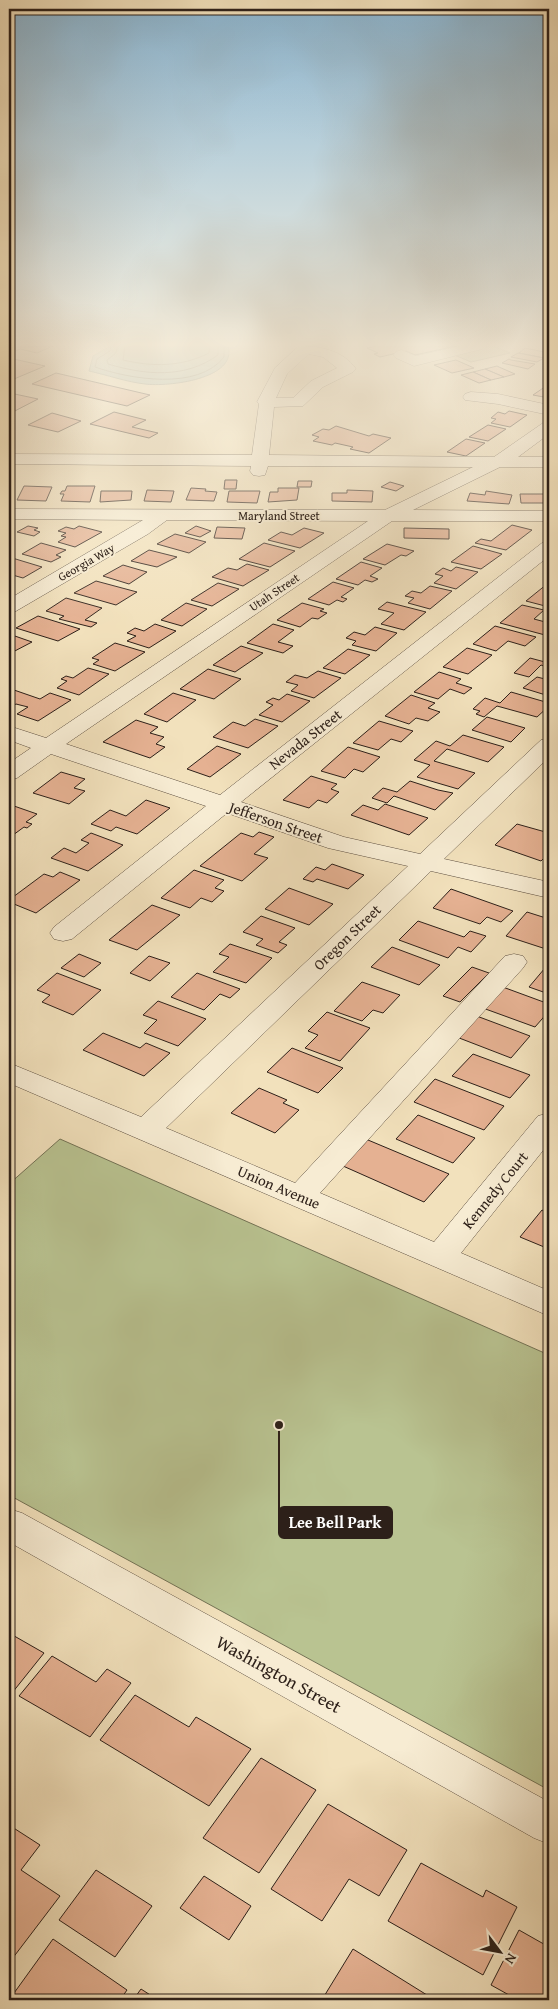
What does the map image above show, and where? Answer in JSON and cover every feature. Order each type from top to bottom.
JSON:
[{"type":"street","points":[[259,466],[261,440]]},
{"type":"street","name":"Utah Street","points":[[9,773],[387,516],[506,457],[531,440]]},
{"type":"street","points":[[9,459],[104,465],[259,466],[549,473]]},
{"type":"street","points":[[259,466],[549,462]]},
{"type":"street","points":[[9,470],[104,465]]},
{"type":"street","name":"Maryland Street","points":[[9,514],[549,516]]},
{"type":"street","name":"Georgia Way","points":[[9,607],[141,530],[162,515]]},
{"type":"street","name":"Nevada Street","points":[[63,933],[549,547]]},
{"type":"street","name":"Jefferson Street","points":[[9,733],[337,843],[426,861],[549,890]]},
{"type":"street","name":"Oregon Street","points":[[146,1130],[426,861],[545,753]]},
{"type":"street","points":[[300,1196],[514,962]]},
{"type":"street","name":"Union Avenue","points":[[9,1072],[549,1304]]},
{"type":"street","name":"Kennedy Court","points":[[440,1257],[549,1123]]},
{"type":"street","name":"Washington Street","points":[[9,1524],[549,1824]]},
{"type":"green space","points":[[60,1139],[549,1355],[549,1790],[9,1495],[9,1184]]},
{"type":"building","points":[[388,440],[369,453],[350,449],[353,447],[335,443],[332,445],[313,441]]},
{"type":"building","points":[[465,440],[485,443],[466,456],[447,452]]},
{"type":"building","points":[[225,480],[237,480],[236,489],[224,489]]},
{"type":"building","points":[[298,481],[312,481],[311,487],[297,487]]},
{"type":"building","points":[[390,482],[404,486],[396,491],[381,487]]},
{"type":"building","points":[[24,486],[52,487],[46,501],[17,500]]},
{"type":"building","points":[[67,486],[95,486],[90,502],[61,501],[64,494],[60,494],[62,491],[65,491]]},
{"type":"building","points":[[191,488],[217,492],[214,501],[186,500]]},
{"type":"building","points":[[278,488],[299,488],[297,500],[268,502],[270,492],[278,492]]},
{"type":"building","points":[[147,490],[174,491],[171,502],[144,501]]},
{"type":"building","points":[[347,490],[373,491],[372,502],[332,501],[332,493],[347,493]]},
{"type":"building","points":[[101,491],[132,491],[131,500],[100,502]]},
{"type":"building","points":[[229,491],[260,491],[257,503],[227,502]]},
{"type":"building","points":[[486,491],[512,495],[509,504],[467,501],[470,493],[485,495]]},
{"type":"building","points":[[520,494],[549,494],[549,503],[521,503]]},
{"type":"building","points":[[512,525],[532,530],[506,550],[475,543],[481,539],[491,541]]},
{"type":"building","points":[[28,526],[38,528],[34,530],[40,532],[34,536],[17,532]]},
{"type":"building","points":[[79,526],[102,532],[75,547],[58,542],[66,537],[61,536],[66,533],[58,531],[66,527],[74,529]]},
{"type":"building","points":[[196,526],[211,531],[200,537],[185,533]]},
{"type":"building","points":[[217,527],[245,528],[242,539],[214,538]]},
{"type":"building","points":[[304,528],[324,533],[300,548],[268,540],[281,532],[292,535]]},
{"type":"building","points":[[404,528],[449,529],[449,539],[404,538]]},
{"type":"building","points":[[175,534],[206,542],[189,553],[157,544]]},
{"type":"building","points":[[41,543],[66,550],[56,555],[61,557],[51,562],[22,554]]},
{"type":"building","points":[[264,543],[295,551],[270,567],[239,559]]},
{"type":"building","points":[[387,544],[414,551],[406,556],[401,555],[385,565],[363,559]]},
{"type":"building","points":[[473,546],[502,554],[481,569],[451,562]]},
{"type":"building","points":[[149,550],[177,557],[157,567],[131,561]]},
{"type":"building","points":[[9,557],[42,567],[23,578],[9,574]]},
{"type":"building","points":[[361,562],[382,568],[370,576],[378,579],[372,582],[365,580],[358,585],[336,579]]},
{"type":"building","points":[[247,564],[269,570],[243,586],[212,577],[228,568],[237,570]]},
{"type":"building","points":[[123,565],[147,572],[129,584],[103,576]]},
{"type":"building","points":[[456,567],[478,572],[456,589],[434,583],[443,576],[435,574],[443,568],[451,571]]},
{"type":"building","points":[[96,581],[137,592],[116,605],[74,593]]},
{"type":"building","points":[[333,582],[354,588],[341,597],[347,599],[343,602],[337,600],[329,605],[308,599]]},
{"type":"building","points":[[218,583],[239,589],[212,606],[191,600]]},
{"type":"building","points":[[547,584],[549,585],[549,607],[526,601]]},
{"type":"building","points":[[430,586],[452,591],[430,609],[408,603],[414,598],[405,596],[412,591],[421,593]]},
{"type":"building","points":[[66,598],[102,608],[85,620],[97,623],[91,627],[59,619],[64,616],[46,611]]},
{"type":"building","points":[[387,602],[426,612],[404,630],[381,624],[394,613],[378,609]]},
{"type":"building","points":[[186,603],[207,609],[182,626],[161,620]]},
{"type":"building","points":[[302,603],[324,609],[320,611],[327,613],[318,619],[312,618],[300,627],[277,620]]},
{"type":"building","points":[[522,605],[544,610],[534,619],[549,623],[549,632],[545,635],[500,623]]},
{"type":"building","points":[[38,616],[80,629],[58,641],[16,628]]},
{"type":"building","points":[[155,624],[176,631],[149,648],[127,641],[136,636],[127,633],[135,628],[144,631]]},
{"type":"building","points":[[273,624],[294,630],[278,642],[293,646],[283,653],[247,643]]},
{"type":"building","points":[[495,626],[536,637],[525,646],[508,641],[496,651],[473,644]]},
{"type":"building","points":[[375,627],[397,633],[376,651],[352,645],[356,641],[346,638],[354,632],[365,635]]},
{"type":"building","points":[[12,635],[32,642],[9,654],[9,637]]},
{"type":"building","points":[[115,643],[145,652],[115,671],[93,664],[99,660],[92,658]]},
{"type":"building","points":[[241,646],[263,653],[235,672],[213,665]]},
{"type":"building","points":[[467,648],[492,655],[468,674],[443,667]]},
{"type":"building","points":[[348,649],[370,655],[345,674],[323,668]]},
{"type":"building","points":[[530,658],[545,662],[549,659],[549,668],[541,665],[529,677],[514,673]]},
{"type":"building","points":[[88,668],[109,674],[79,695],[57,688],[67,681],[61,679],[66,676],[73,678]]},
{"type":"building","points":[[208,669],[241,679],[214,699],[180,689]]},
{"type":"building","points":[[318,671],[341,678],[314,698],[291,691],[298,685],[286,682],[295,675],[307,678]]},
{"type":"building","points":[[439,672],[461,679],[456,683],[472,688],[464,694],[450,689],[438,699],[414,692]]},
{"type":"building","points":[[537,677],[549,680],[549,696],[523,688]]},
{"type":"building","points":[[14,690],[40,699],[50,693],[71,700],[38,721],[17,714],[28,707],[16,704],[9,708],[9,693]]},
{"type":"building","points":[[511,692],[549,703],[549,706],[537,717],[497,706],[484,717],[476,714],[480,711],[473,709],[485,698],[500,703]]},
{"type":"building","points":[[173,693],[196,700],[167,722],[144,714]]},
{"type":"building","points":[[287,694],[310,701],[282,722],[259,715],[273,705],[266,702],[273,698],[279,700]]},
{"type":"building","points":[[411,695],[435,703],[428,708],[440,712],[428,721],[416,718],[409,724],[385,716]]},
{"type":"building","points":[[487,717],[525,728],[511,742],[472,730]]},
{"type":"building","points":[[255,719],[278,726],[248,748],[213,737],[233,722],[245,726]]},
{"type":"building","points":[[136,720],[158,727],[150,733],[164,737],[156,744],[165,747],[150,758],[103,742]]},
{"type":"building","points":[[379,721],[413,731],[401,742],[391,739],[378,750],[353,743]]},
{"type":"building","points":[[463,735],[504,747],[488,762],[447,749],[434,761],[475,773],[458,789],[417,777],[430,765],[414,760],[436,741],[450,746]]},
{"type":"building","points":[[217,746],[241,754],[210,777],[187,769]]},
{"type":"building","points":[[348,747],[380,757],[363,772],[354,769],[345,778],[321,771]]},
{"type":"building","points":[[61,772],[85,779],[74,788],[85,791],[69,804],[33,793]]},
{"type":"building","points":[[311,776],[337,784],[331,789],[339,792],[327,803],[318,800],[309,808],[283,800]]},
{"type":"building","points":[[410,781],[453,793],[435,810],[394,796],[387,803],[372,798],[383,788],[397,792]]},
{"type":"building","points":[[146,800],[170,808],[137,834],[116,827],[111,831],[91,824],[110,810],[126,816]]},
{"type":"building","points":[[385,804],[428,818],[409,835],[351,815],[363,805],[378,810]]},
{"type":"building","points":[[14,806],[37,814],[26,822],[32,824],[27,828],[24,827],[9,838],[9,810]]},
{"type":"building","points":[[517,824],[549,833],[549,853],[541,861],[495,845]]},
{"type":"building","points":[[259,832],[274,837],[254,854],[268,858],[242,881],[200,866],[241,833],[253,837]]},
{"type":"building","points":[[91,833],[123,845],[88,871],[51,858],[64,848],[76,853],[89,843],[81,840]]},
{"type":"building","points":[[332,864],[364,875],[348,889],[317,879],[313,882],[303,879],[316,867],[325,870]]},
{"type":"building","points":[[194,870],[224,880],[215,888],[224,891],[212,902],[201,898],[190,908],[161,898]]},
{"type":"building","points":[[60,872],[80,880],[36,913],[9,902],[9,900],[44,874],[53,877]]},
{"type":"building","points":[[289,888],[333,904],[309,925],[265,909]]},
{"type":"building","points":[[451,889],[513,911],[501,922],[487,917],[480,924],[433,908]]},
{"type":"building","points":[[152,905],[180,915],[137,950],[109,940]]},
{"type":"building","points":[[527,912],[549,919],[549,950],[506,936]]},
{"type":"building","points":[[261,916],[295,928],[279,942],[287,945],[278,953],[256,945],[263,939],[243,932]]},
{"type":"building","points":[[418,921],[464,937],[470,931],[486,936],[471,952],[458,947],[448,958],[399,940]]},
{"type":"building","points":[[230,944],[272,958],[246,983],[213,972],[229,957],[219,954]]},
{"type":"building","points":[[392,947],[440,965],[419,985],[371,967]]},
{"type":"building","points":[[79,954],[101,963],[84,977],[61,968]]},
{"type":"building","points":[[149,956],[170,963],[150,981],[130,973]]},
{"type":"building","points":[[472,967],[489,973],[460,1002],[443,996]]},
{"type":"building","points":[[545,968],[549,970],[549,994],[529,987]]},
{"type":"building","points":[[57,973],[101,990],[73,1015],[42,1002],[50,995],[37,990]]},
{"type":"building","points":[[197,973],[240,989],[230,998],[220,994],[204,1010],[171,997]]},
{"type":"building","points":[[362,982],[400,995],[383,1013],[373,1010],[362,1021],[334,1011]]},
{"type":"building","points":[[500,986],[549,1004],[549,1011],[535,1027],[480,1007]]},
{"type":"building","points":[[158,1001],[206,1019],[178,1046],[144,1033],[157,1020],[143,1015]]},
{"type":"building","points":[[327,1012],[370,1028],[340,1061],[305,1048],[318,1035],[308,1031]]},
{"type":"building","points":[[474,1015],[530,1036],[511,1058],[454,1036]]},
{"type":"building","points":[[103,1033],[140,1048],[146,1043],[170,1053],[144,1076],[83,1050]]},
{"type":"building","points":[[292,1048],[343,1068],[318,1093],[267,1072]]},
{"type":"building","points":[[473,1054],[530,1075],[510,1098],[452,1076]]},
{"type":"building","points":[[435,1079],[504,1106],[484,1130],[414,1102]]},
{"type":"building","points":[[259,1088],[287,1100],[283,1103],[299,1110],[275,1133],[231,1113]]},
{"type":"building","points":[[418,1115],[475,1138],[453,1163],[396,1139]]},
{"type":"building","points":[[368,1140],[449,1174],[424,1202],[343,1166]]},
{"type":"building","points":[[542,1210],[549,1213],[549,1249],[520,1237]]},
{"type":"building","points":[[9,1633],[44,1653],[12,1693],[9,1691]]},
{"type":"building","points":[[52,1656],[96,1682],[107,1669],[131,1683],[90,1737],[19,1696]]},
{"type":"building","points":[[135,1695],[189,1727],[196,1717],[251,1749],[209,1806],[100,1740]]},
{"type":"building","points":[[261,1758],[316,1790],[259,1873],[203,1838]]},
{"type":"building","points":[[328,1804],[407,1850],[379,1896],[349,1879],[322,1921],[271,1889]]},
{"type":"building","points":[[9,1825],[40,1845],[21,1870],[60,1896],[9,1963]]},
{"type":"building","points":[[421,1863],[483,1897],[486,1890],[517,1907],[483,1975],[388,1921]]},
{"type":"building","points":[[96,1870],[152,1906],[115,1957],[59,1920]]},
{"type":"building","points":[[204,1876],[251,1906],[229,1940],[180,1908]]},
{"type":"building","points":[[519,1930],[549,1947],[549,2000],[518,2000],[491,1985]]},
{"type":"building","points":[[53,1939],[127,1990],[120,2000],[9,2000]]},
{"type":"building","points":[[353,1949],[435,2000],[326,2000],[323,1998]]},
{"type":"building","points":[[141,1989],[158,2000],[133,2000]]},
{"type":"place","name":"Lee Bell Park","points":[[279,1425]]}]
